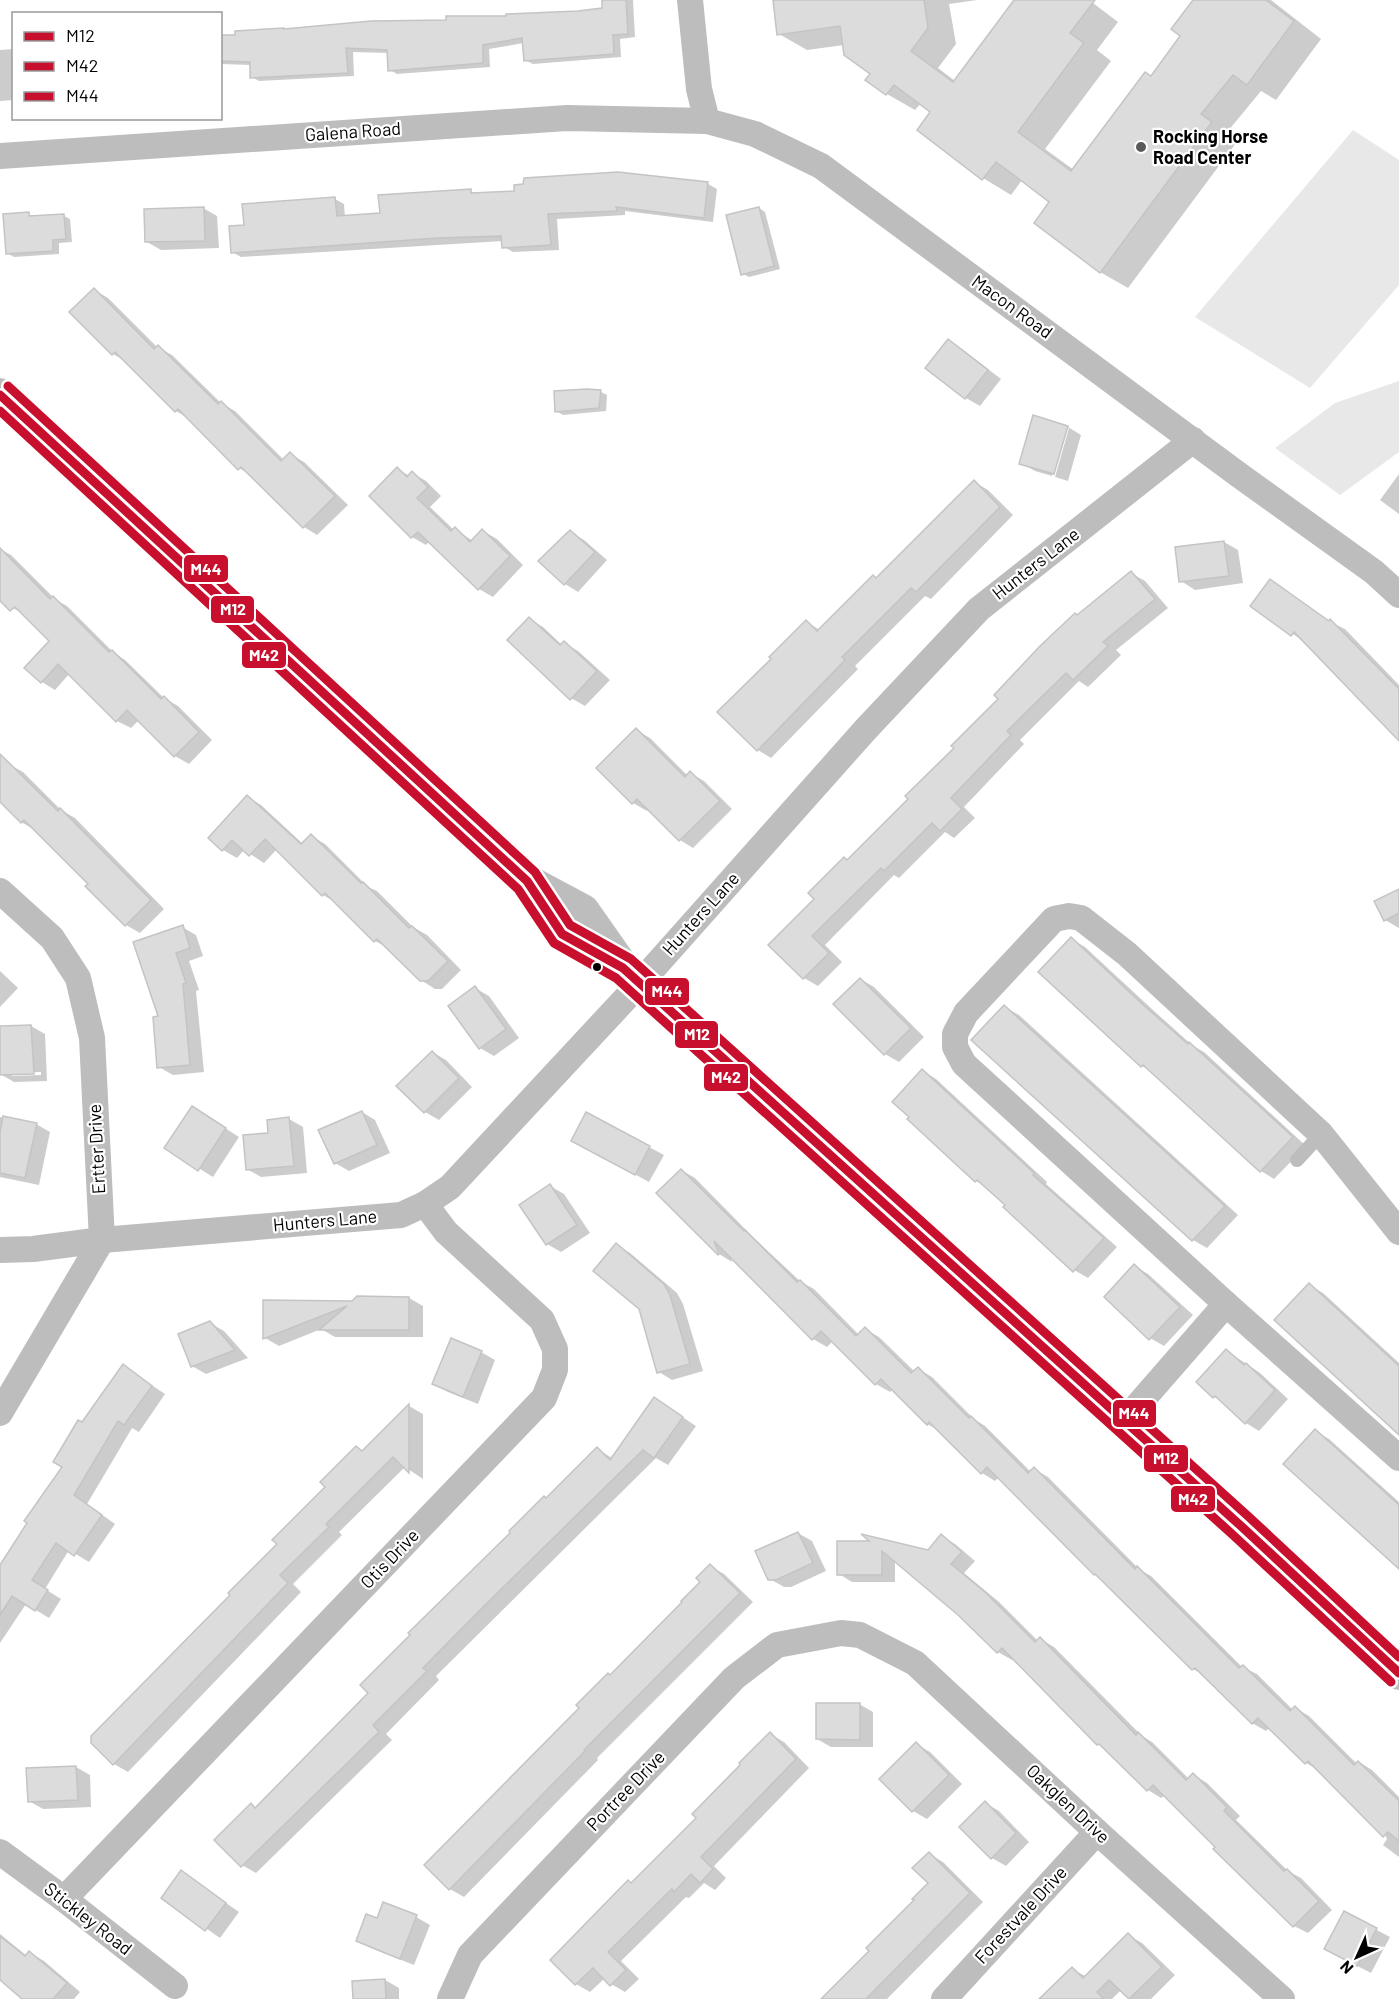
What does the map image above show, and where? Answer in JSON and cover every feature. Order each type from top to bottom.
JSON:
[{"type":"main road","points":[[0,395],[527,881],[562,934],[632,975],[1399,1673]]},
{"type":"street","points":[[690,0],[699,89],[707,122]]},
{"type":"street","name":"Galena Road","points":[[0,156],[567,118],[707,122]]},
{"type":"street","name":"Macon Road","points":[[707,122],[755,134],[821,166],[1374,572],[1399,595]]},
{"type":"street","name":"Hunters Lane","points":[[0,1250],[33,1249],[102,1240],[401,1215],[425,1204],[450,1187],[632,975],[979,609],[1193,440]]},
{"type":"street","name":"Ertter Drive","points":[[0,891],[52,938],[78,978],[92,1038],[102,1240]]},
{"type":"street","points":[[1399,1232],[1321,1134],[1127,954],[1081,918],[1069,916],[1054,919],[966,1013],[955,1034],[955,1047],[964,1064],[1226,1304],[1399,1458]]},
{"type":"street","name":"Otis Drive","points":[[64,1899],[544,1398],[555,1370],[555,1349],[542,1320],[446,1232],[425,1204]]},
{"type":"street","points":[[0,1413],[102,1240]]},
{"type":"street","points":[[1124,1421],[1226,1304]]},
{"type":"street","name":"Oakglen Drive","points":[[841,1633],[860,1635],[915,1663],[1282,1999]]},
{"type":"street","name":"Portree Drive","points":[[450,1999],[470,1955],[734,1678],[777,1645],[841,1633]]},
{"type":"street","name":"Forestvale Drive","points":[[944,1999],[1097,1832]]},
{"type":"street","name":"Stickley Road","points":[[0,1852],[175,1986]]},
{"type":"lane","points":[[1297,1160],[1321,1134]]},
{"type":"shaded area","points":[[1353,130],[1399,160],[1399,285],[1310,388],[1195,317]]},
{"type":"shaded area","points":[[1399,381],[1399,452],[1340,495],[1275,448],[1335,403]]},
{"type":"building","points":[[602,0],[626,0],[628,34],[613,35],[614,54],[524,61],[522,38],[483,45],[483,63],[388,71],[387,50],[346,48],[348,73],[250,78],[250,62],[222,61],[222,35],[235,35],[235,31],[371,21],[446,20],[446,16],[506,16],[506,14],[602,8]]},
{"type":"building","name":"Rocking Horse Road Center","points":[[773,0],[924,0],[928,28],[911,51],[953,82],[1014,0],[1095,0],[1070,33],[1084,43],[1018,132],[1071,171],[1145,72],[1151,76],[1180,36],[1171,29],[1193,0],[1266,0],[1294,21],[1247,85],[1233,75],[1201,114],[1212,122],[1100,273],[1034,223],[1049,202],[996,162],[982,180],[917,130],[930,112],[894,85],[886,95],[865,80],[870,74],[844,55],[840,26],[777,35]]},
{"type":"building","points":[[618,172],[708,182],[704,218],[616,207],[617,211],[548,214],[551,245],[502,248],[501,236],[438,238],[231,253],[229,226],[244,225],[242,204],[335,197],[337,216],[380,213],[378,195],[471,189],[471,193],[514,191],[514,185],[523,184],[524,178]]},
{"type":"building","points":[[204,207],[205,241],[145,242],[144,209]]},
{"type":"building","points":[[759,207],[774,266],[741,275],[726,215]]},
{"type":"building","points":[[29,212],[29,216],[64,214],[66,239],[53,240],[53,251],[6,254],[3,214]]},
{"type":"building","points":[[94,288],[154,349],[158,345],[218,404],[221,401],[281,461],[290,452],[335,496],[303,528],[241,467],[238,470],[178,409],[175,412],[115,352],[112,355],[69,312]]},
{"type":"building","points":[[948,339],[988,370],[965,399],[925,368]]},
{"type":"building","points":[[601,390],[599,408],[555,412],[554,391]]},
{"type":"building","points":[[1033,415],[1068,426],[1054,474],[1019,464]]},
{"type":"building","points":[[397,467],[407,477],[412,471],[428,487],[417,498],[451,531],[455,527],[470,542],[482,529],[510,556],[478,590],[418,532],[411,538],[369,496]]},
{"type":"building","points":[[974,480],[1000,507],[916,592],[911,588],[842,657],[845,660],[757,751],[717,712],[771,659],[769,657],[806,620],[817,631],[873,575],[876,578]]},
{"type":"building","points":[[570,530],[595,552],[564,585],[538,561]]},
{"type":"building","points":[[1224,541],[1229,576],[1179,582],[1175,547]]},
{"type":"building","points":[[0,548],[50,599],[53,596],[109,652],[112,650],[161,699],[164,696],[199,732],[174,757],[127,710],[116,722],[58,664],[41,683],[24,668],[49,641],[15,607],[10,611],[0,601]]},
{"type":"building","points":[[1131,571],[1155,599],[1103,642],[1108,646],[1073,680],[1066,673],[1007,731],[1011,735],[951,798],[962,809],[940,831],[932,823],[884,871],[881,868],[812,936],[829,953],[803,979],[768,945],[814,899],[808,893],[844,857],[847,860],[908,799],[905,796],[954,748],[951,746],[998,699],[994,695],[1040,646],[1075,613],[1077,615]]},
{"type":"building","points":[[1270,579],[1329,621],[1330,619],[1399,689],[1399,741],[1294,632],[1291,636],[1250,606]]},
{"type":"building","points":[[529,617],[560,645],[564,641],[597,671],[570,700],[507,640]]},
{"type":"building","points":[[636,728],[685,777],[690,771],[720,801],[679,841],[637,799],[632,804],[596,768]]},
{"type":"building","points":[[0,754],[58,811],[60,808],[151,900],[125,926],[85,886],[88,884],[24,820],[21,823],[0,802]]},
{"type":"building","points":[[247,795],[301,844],[311,834],[409,928],[412,926],[448,961],[428,981],[420,981],[377,939],[374,942],[325,893],[322,896],[265,839],[249,856],[232,840],[222,851],[208,838]]},
{"type":"building","points":[[1399,889],[1399,913],[1384,921],[1374,901]]},
{"type":"building","points":[[183,925],[190,948],[176,953],[186,983],[183,984],[190,1065],[157,1068],[153,1017],[158,1016],[133,942]]},
{"type":"building","points":[[1071,937],[1140,1002],[1188,1044],[1189,1042],[1293,1137],[1260,1172],[1038,972]]},
{"type":"building","points":[[860,978],[911,1028],[884,1055],[833,1004]]},
{"type":"building","points":[[475,986],[506,1029],[479,1049],[448,1006]]},
{"type":"building","points":[[1004,1005],[1225,1206],[1192,1241],[971,1040]]},
{"type":"building","points":[[31,1025],[34,1074],[0,1075],[0,1026]]},
{"type":"building","points":[[432,1051],[459,1078],[424,1113],[396,1086]]},
{"type":"building","points":[[922,1069],[1034,1173],[1033,1175],[1104,1238],[1073,1272],[1003,1207],[1005,1205],[977,1180],[975,1182],[907,1119],[909,1117],[892,1102]]},
{"type":"building","points":[[192,1106],[226,1128],[198,1171],[164,1148]]},
{"type":"building","points":[[362,1111],[377,1145],[334,1164],[318,1130]]},
{"type":"building","points":[[586,1112],[650,1146],[635,1175],[571,1141]]},
{"type":"building","points":[[3,1116],[37,1123],[25,1178],[0,1173],[0,1132]]},
{"type":"building","points":[[289,1117],[294,1166],[246,1170],[243,1135],[268,1133],[267,1120]]},
{"type":"building","points":[[681,1169],[797,1282],[800,1280],[856,1336],[865,1327],[911,1373],[918,1367],[1028,1473],[1034,1467],[1135,1569],[1137,1566],[1239,1668],[1243,1665],[1290,1711],[1295,1706],[1354,1765],[1358,1761],[1399,1801],[1399,1841],[1388,1832],[1383,1837],[1308,1761],[1305,1764],[1258,1718],[1252,1724],[1195,1668],[1192,1670],[987,1467],[981,1474],[929,1422],[927,1425],[881,1379],[875,1385],[821,1331],[812,1340],[714,1241],[718,1255],[656,1193]]},
{"type":"building","points":[[550,1184],[577,1225],[546,1245],[519,1205]]},
{"type":"building","points":[[616,1243],[664,1284],[670,1295],[690,1364],[657,1373],[639,1309],[593,1271]]},
{"type":"building","points":[[1134,1264],[1180,1307],[1149,1340],[1104,1297]]},
{"type":"building","points":[[1309,1283],[1399,1366],[1399,1435],[1274,1320]]},
{"type":"building","points":[[357,1296],[409,1297],[409,1330],[319,1330],[347,1306],[263,1339],[263,1300],[352,1301]]},
{"type":"building","points":[[210,1321],[235,1350],[191,1367],[178,1334]]},
{"type":"building","points":[[451,1338],[482,1351],[463,1397],[432,1384]]},
{"type":"building","points":[[1226,1349],[1244,1365],[1246,1363],[1275,1390],[1245,1424],[1196,1382]]},
{"type":"building","points":[[123,1364],[152,1386],[124,1425],[118,1421],[74,1495],[102,1515],[74,1556],[56,1543],[32,1580],[48,1590],[35,1611],[12,1596],[0,1615],[0,1565],[27,1523],[24,1521],[62,1467],[53,1462],[78,1420],[82,1422]]},
{"type":"building","points":[[654,1397],[683,1417],[654,1458],[643,1450],[483,1607],[423,1668],[427,1671],[373,1725],[379,1732],[241,1867],[214,1840],[251,1803],[255,1808],[368,1693],[360,1685],[410,1635],[408,1633],[510,1533],[509,1531],[544,1496],[546,1498],[597,1447],[610,1460]]},
{"type":"building","points":[[409,1404],[409,1473],[393,1457],[326,1524],[329,1527],[280,1575],[288,1583],[113,1765],[91,1743],[91,1736],[277,1544],[272,1540],[325,1487],[320,1482],[356,1446],[362,1451]]},
{"type":"building","points":[[1315,1429],[1399,1505],[1399,1569],[1283,1464]]},
{"type":"building","points":[[798,1532],[813,1563],[776,1580],[768,1580],[755,1551]]},
{"type":"building","points":[[861,1534],[928,1550],[941,1534],[962,1552],[951,1564],[985,1592],[1035,1642],[1040,1637],[1136,1735],[1138,1732],[1186,1780],[1193,1773],[1227,1807],[1224,1811],[1284,1871],[1287,1869],[1319,1901],[1293,1927],[1213,1849],[1215,1847],[1153,1785],[1147,1791],[1099,1744],[1097,1745],[1002,1648],[997,1653],[958,1615],[882,1551],[882,1575],[837,1575],[837,1541],[869,1541]]},
{"type":"building","points":[[710,1564],[740,1593],[449,1890],[424,1865],[579,1708],[576,1705],[608,1673],[610,1675],[682,1602],[700,1582],[696,1578]]},
{"type":"building","points":[[816,1703],[860,1703],[860,1740],[816,1739]]},
{"type":"building","points":[[770,1732],[796,1759],[701,1857],[713,1869],[700,1883],[691,1874],[674,1892],[672,1889],[608,1952],[626,1970],[610,1986],[593,1968],[575,1985],[550,1960],[628,1880],[631,1883],[696,1818],[692,1814]]},
{"type":"building","points":[[916,1742],[949,1775],[912,1812],[879,1779]]},
{"type":"building","points":[[76,1766],[78,1800],[28,1802],[26,1768]]},
{"type":"building","points":[[985,1801],[1016,1833],[991,1859],[959,1827]]},
{"type":"building","points":[[929,1852],[970,1893],[866,1999],[821,1999],[869,1951],[866,1948],[928,1883],[912,1868]]},
{"type":"building","points":[[181,1870],[226,1903],[205,1931],[161,1898]]},
{"type":"building","points":[[383,1902],[417,1915],[400,1959],[356,1941],[366,1914],[377,1918]]},
{"type":"building","points":[[1344,1911],[1377,1928],[1357,1966],[1324,1949]]},
{"type":"building","points":[[1128,1933],[1162,1967],[1129,1999],[1109,1980],[1097,1992],[1104,1999],[1039,1999],[1072,1967],[1083,1978]]},
{"type":"building","points":[[0,1936],[25,1956],[29,1951],[67,1983],[53,1999],[22,1999],[0,1980]]},
{"type":"building","points":[[385,1979],[386,1999],[353,1999],[352,1981]]},
{"type":"transit line","name":"M44","points":[[8,386],[535,872],[570,925],[631,959],[1249,1517],[1399,1657]]},
{"type":"transit line","name":"M12","points":[[0,395],[527,881],[562,934],[623,968],[1241,1526],[1399,1673]]},
{"type":"transit line","name":"M42","points":[[0,411],[518,889],[554,943],[616,978],[1233,1535],[1391,1682]]},
{"type":"place","name":"Rocking Horse Road Center","points":[[1141,147]]}]
